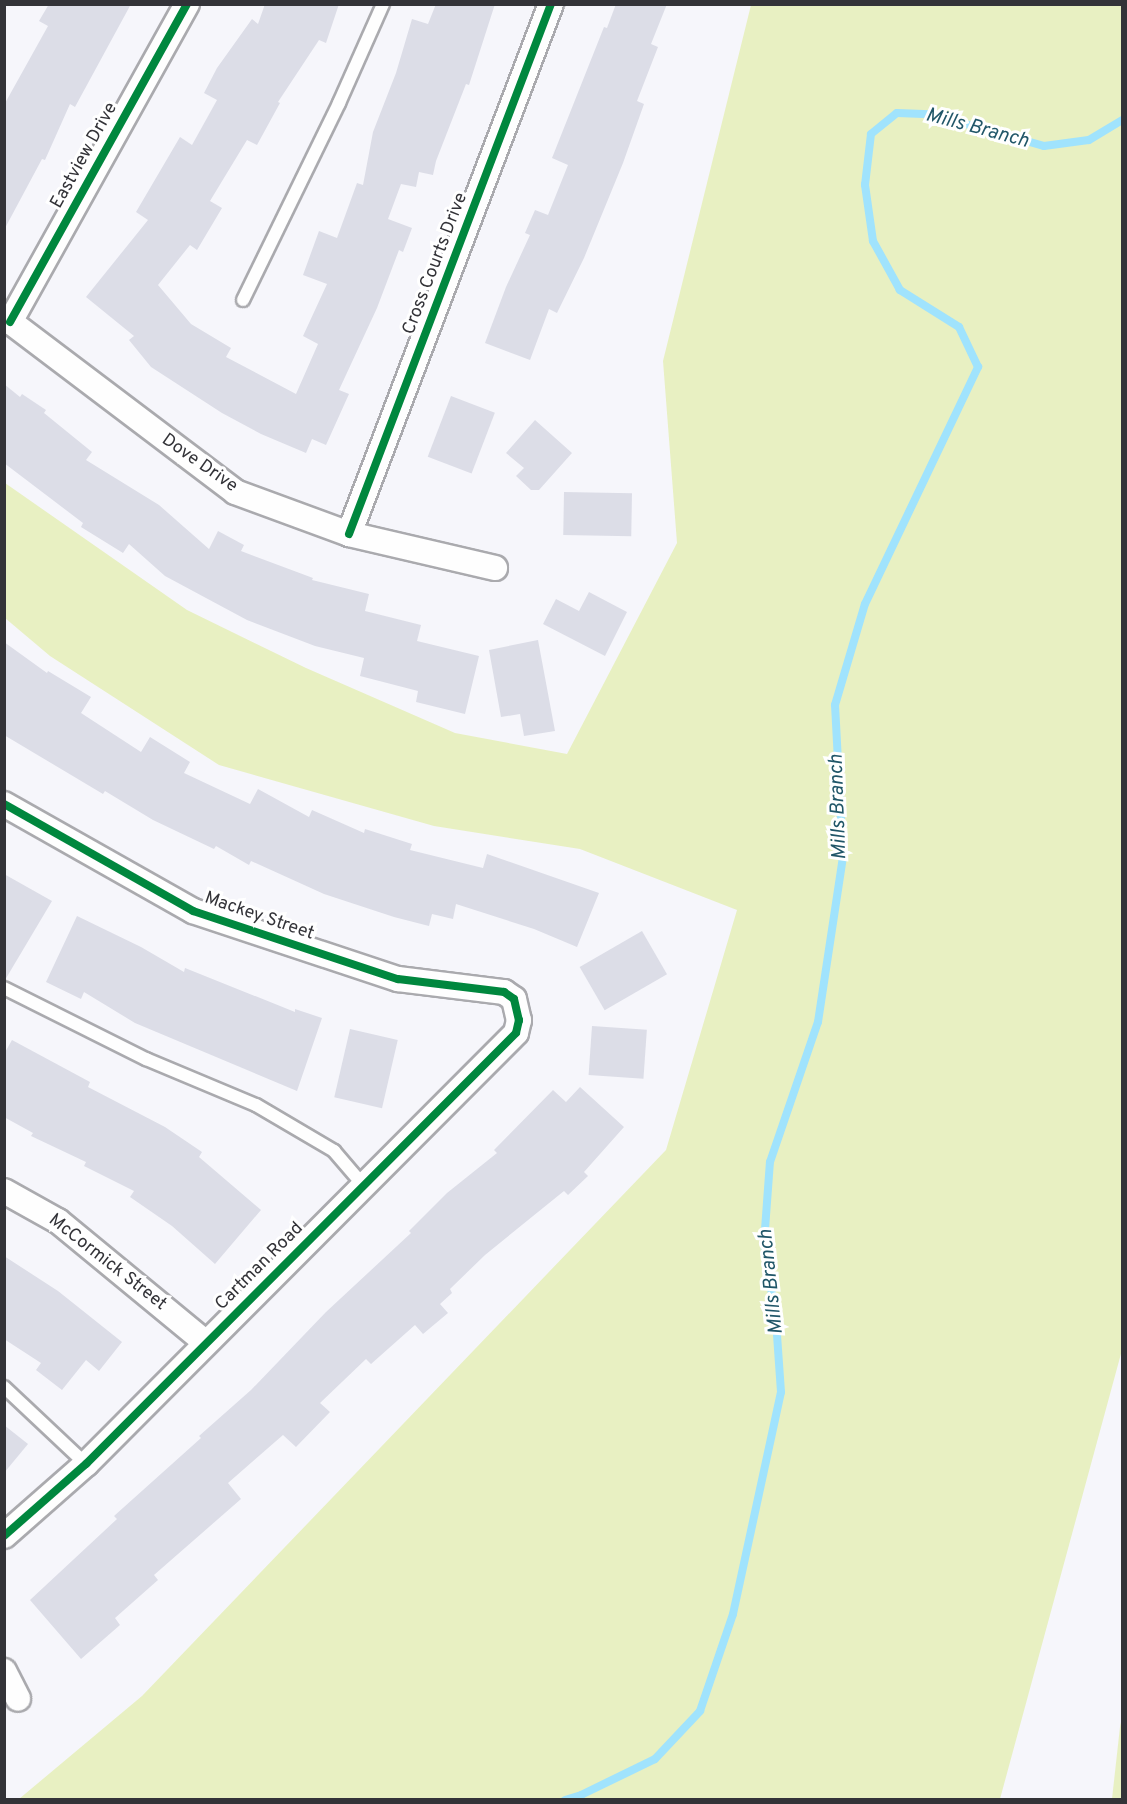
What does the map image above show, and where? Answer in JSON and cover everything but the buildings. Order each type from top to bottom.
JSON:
[{"type":"street","name":"Eastview Drive","points":[[7,319],[187,4]]},
{"type":"street","name":"Cross Courts Drive","points":[[349,534],[551,4]]},
{"type":"street","name":"Dove Drive","points":[[7,319],[236,492],[349,534],[495,568]]},
{"type":"street","name":"Mackey Street","points":[[4,804],[193,911],[398,979],[504,992],[514,999],[518,1008]]},
{"type":"street","name":"Cartman Road","points":[[4,1536],[86,1464],[205,1342],[516,1033],[519,1020],[518,1008]]},
{"type":"street","name":"McCormick Street","points":[[4,1191],[58,1221],[205,1342]]},
{"type":"street","points":[[4,1671],[18,1699]]},
{"type":"lane","points":[[243,300],[339,103],[383,4]]},
{"type":"lane","points":[[4,987],[146,1059],[256,1105],[334,1151],[363,1185]]},
{"type":"lane","points":[[4,1387],[86,1464]]},
{"type":"green space","points":[[751,5],[1122,5],[1122,1350],[1000,1799],[19,1799],[142,1696],[666,1150],[737,910],[580,849],[434,826],[219,765],[50,656],[5,618],[5,483],[187,610],[306,668],[455,733],[567,754],[677,543],[663,361]]},
{"type":"green space","points":[[1122,1717],[1122,1799],[1112,1799],[1120,1727]]},
{"type":"waterway","name":"Mills Branch","points":[[565,1800],[581,1795],[655,1759],[700,1711],[733,1614],[781,1392],[776,1320],[764,1243],[770,1162],[818,1022],[843,857],[835,705],[865,604],[978,367],[959,327],[900,290],[873,241],[865,185],[871,134],[897,113],[930,114],[1044,146],[1089,140],[1122,120]]},
{"type":"cycle path","points":[[10,322],[187,4]]},
{"type":"cycle path","points":[[349,534],[551,4]]},
{"type":"cycle path","points":[[4,804],[193,911],[398,979],[504,992],[514,999],[519,1020],[516,1033],[86,1464],[4,1536]]}]
